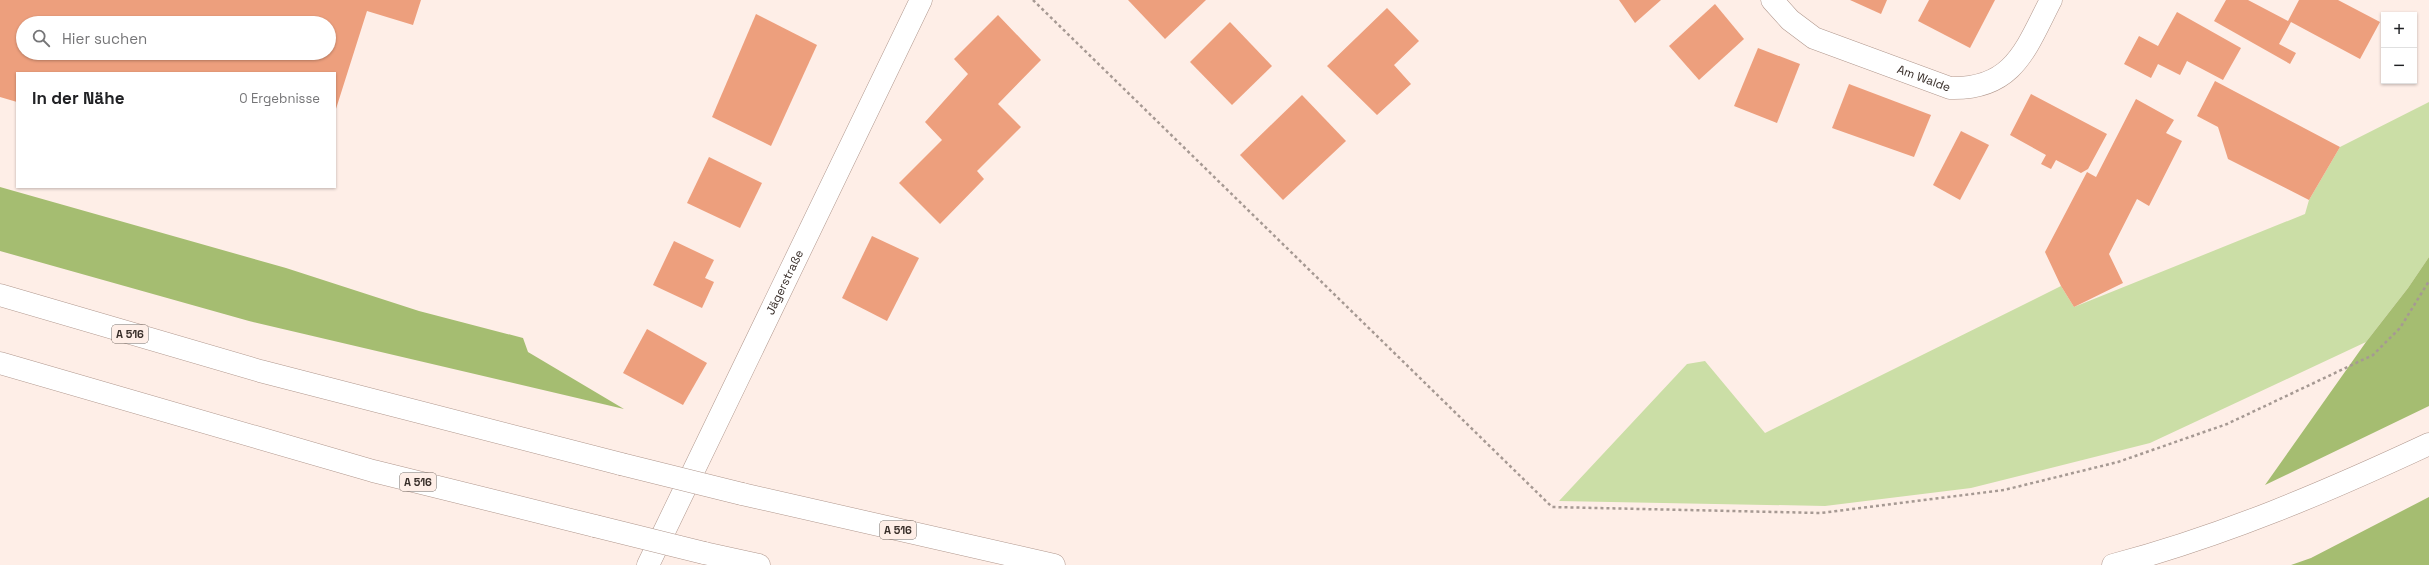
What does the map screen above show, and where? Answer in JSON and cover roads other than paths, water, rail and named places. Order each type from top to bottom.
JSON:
[{"type":"main road","name":"Jägerstraße","points":[[648,565],[922,0]]},
{"type":"main road","name":"Am Walde","points":[[1772,0],[1790,20],[1814,38],[1950,88],[1966,88],[1990,81],[2012,68],[2020,59],[2051,0]]},
{"type":"main road","name":"A 516","points":[[0,295],[260,371],[621,464],[742,494],[1054,565]]},
{"type":"main road","name":"A 516","points":[[0,363],[366,469],[704,553],[759,565]]},
{"type":"main road","points":[[2112,565],[2201,539],[2266,516],[2331,490],[2429,444]]}]
